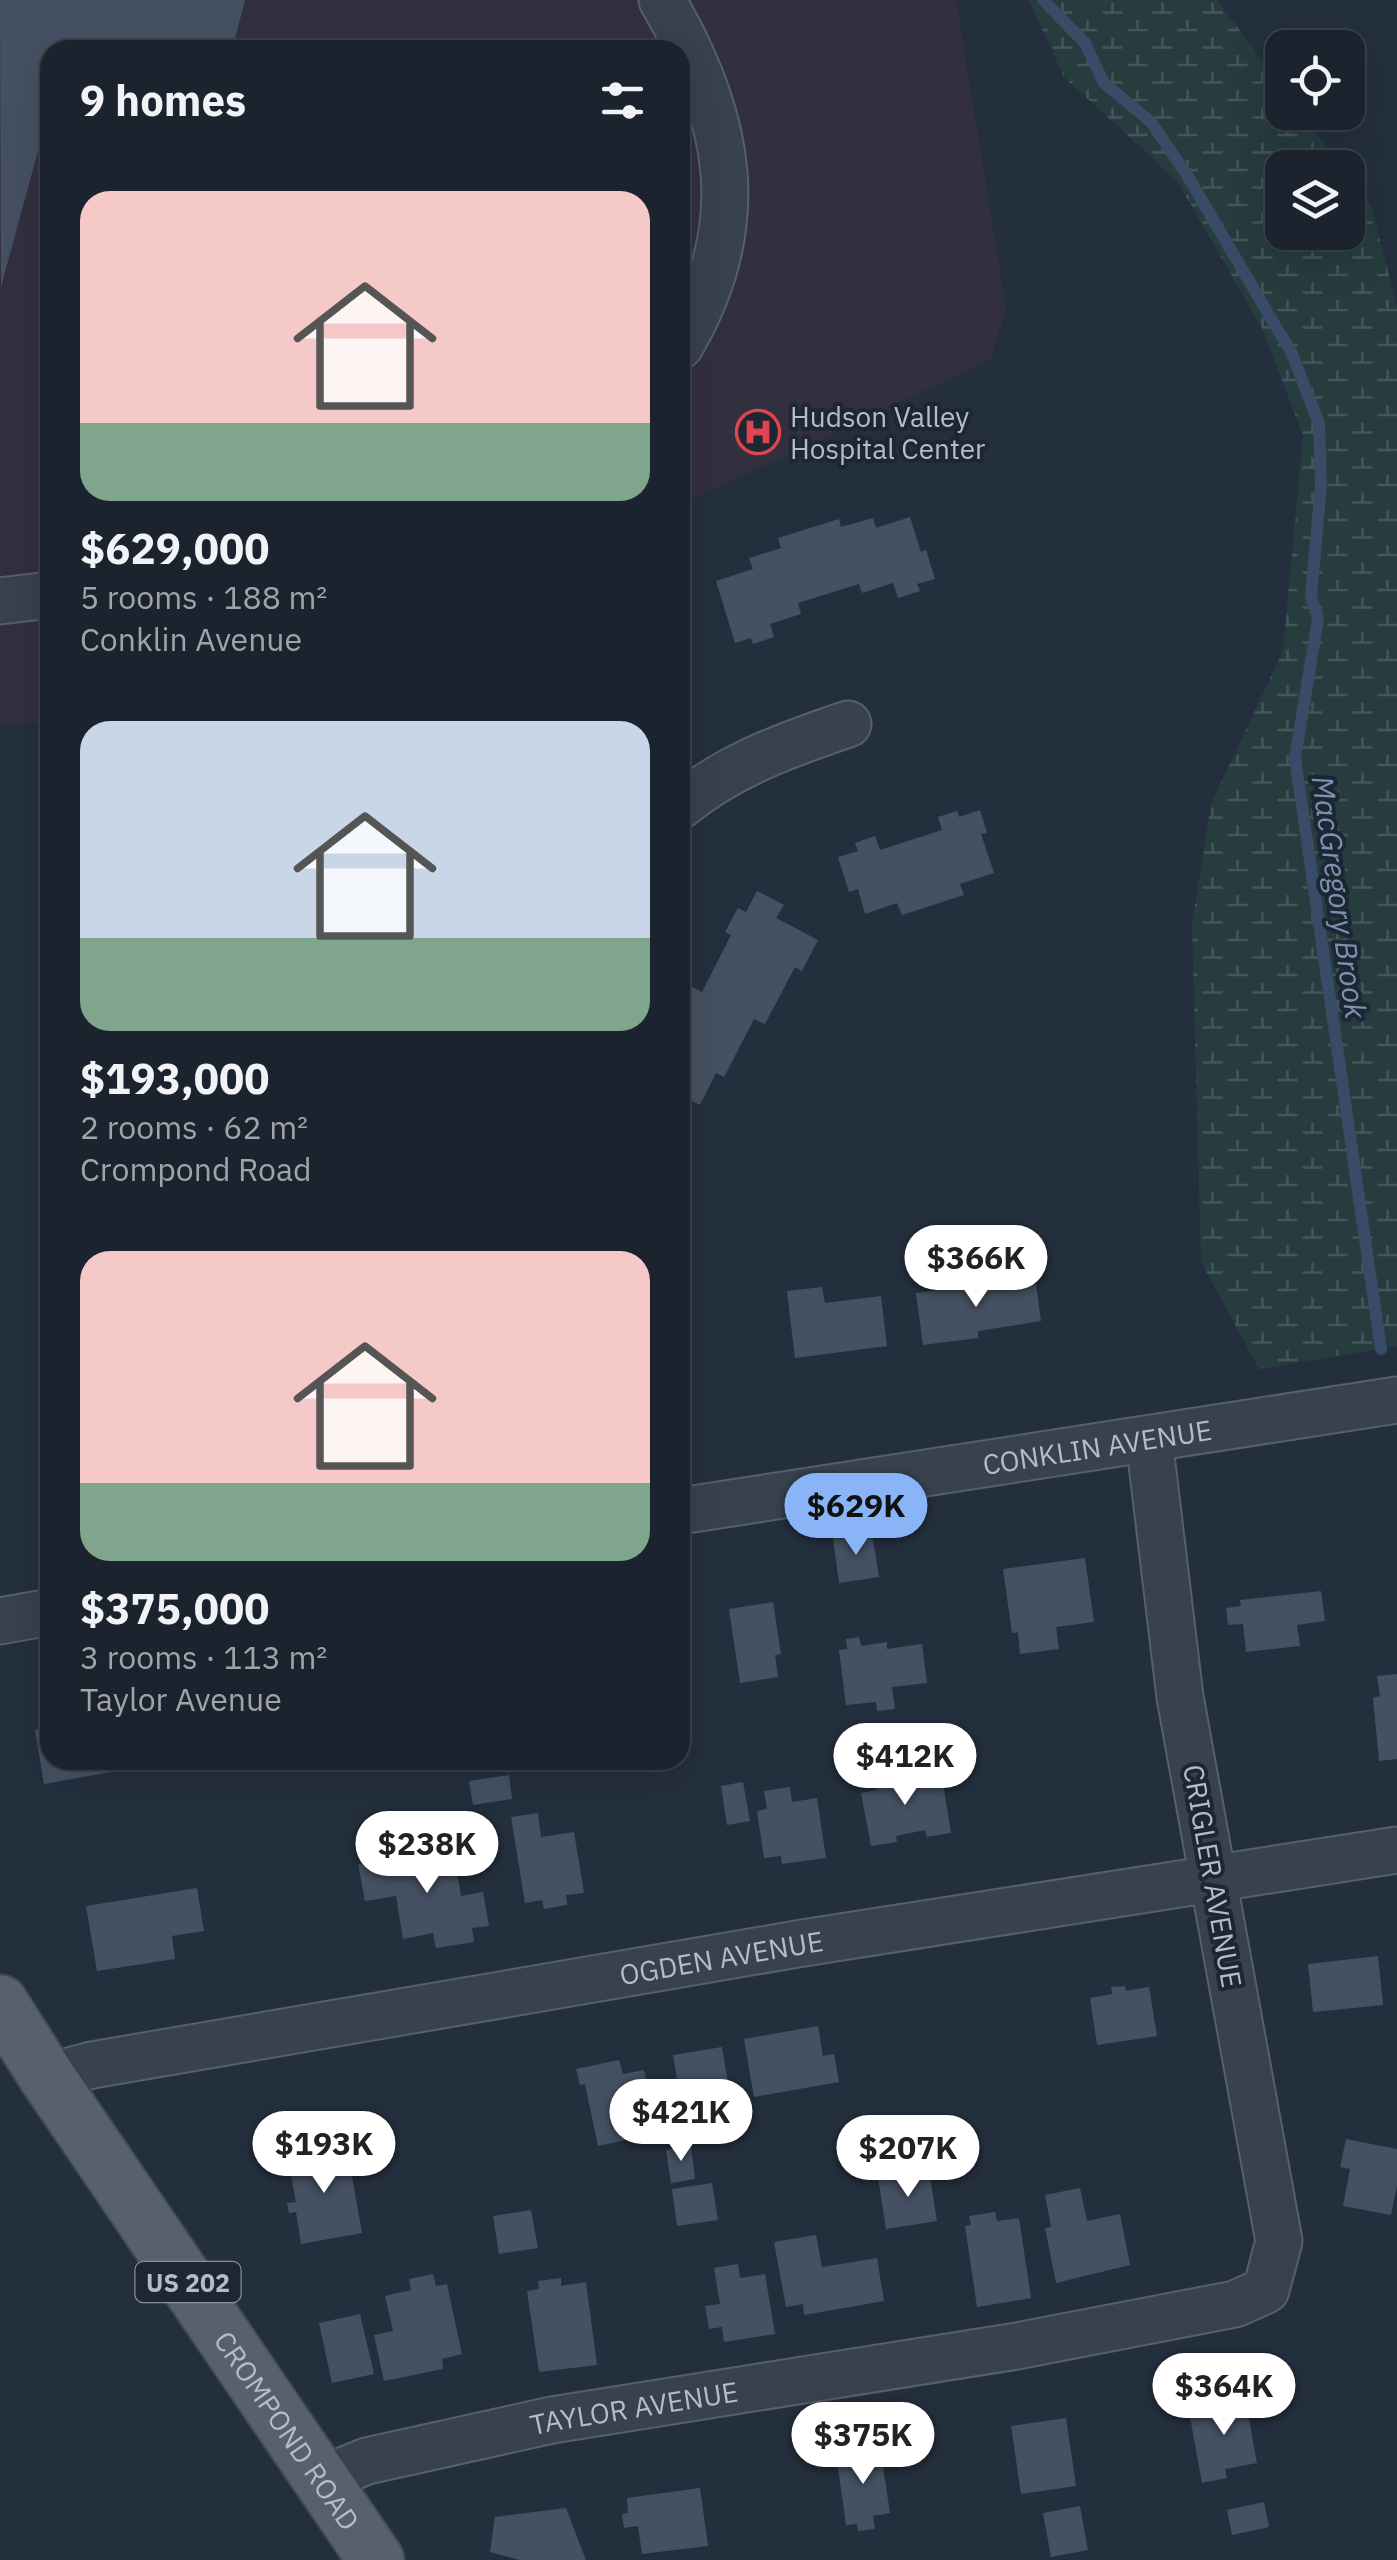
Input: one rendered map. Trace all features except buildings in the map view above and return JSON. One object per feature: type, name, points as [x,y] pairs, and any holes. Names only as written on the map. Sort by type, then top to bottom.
[{"type":"main road","name":"CROMPOND ROAD","points":[[0,2003],[376,2560]]},
{"type":"street","points":[[662,0],[683,40]]},
{"type":"street","points":[[690,53],[703,78],[718,125],[726,172],[726,224],[716,269],[690,329]]},
{"type":"street","points":[[0,601],[40,595]]},
{"type":"street","points":[[690,797],[745,764],[848,724]]},
{"type":"street","name":"CONKLIN AVENUE","points":[[690,1508],[1397,1400]]},
{"type":"street","name":"CRIGLER AVENUE","points":[[1149,1439],[1180,1697],[1278,2241],[1266,2290],[1247,2300]]},
{"type":"street","points":[[0,1622],[40,1614]]},
{"type":"street","name":"OGDEN AVENUE","points":[[47,2077],[92,2065],[802,1943],[1397,1850]]},
{"type":"street","name":"TAYLOR AVENUE","points":[[323,2479],[366,2461],[552,2420],[1017,2346],[1247,2300]]},
{"type":"shaded area","name":"Hudson Valley Hospital Center","points":[[0,0],[956,0],[1006,309],[990,360],[690,500],[690,40],[40,40],[40,723],[0,725]]},
{"type":"green space","points":[[1029,0],[1217,0],[1265,64],[1265,130],[1314,130],[1330,150],[1265,150],[1265,250],[1365,250],[1365,197],[1371,205],[1397,306],[1397,1346],[1259,1369],[1201,1262],[1192,924],[1211,804],[1283,651],[1303,436],[1262,328],[1177,181],[1064,77]]},
{"type":"waterway","name":"MacGregory Brook","points":[[1043,0],[1085,43],[1104,83],[1151,122],[1187,175],[1292,354],[1319,423],[1321,485],[1311,596],[1318,619],[1295,758],[1381,1349]]},
{"type":"place","name":"Hudson Valley Hospital Center","points":[[758,432]]}]
